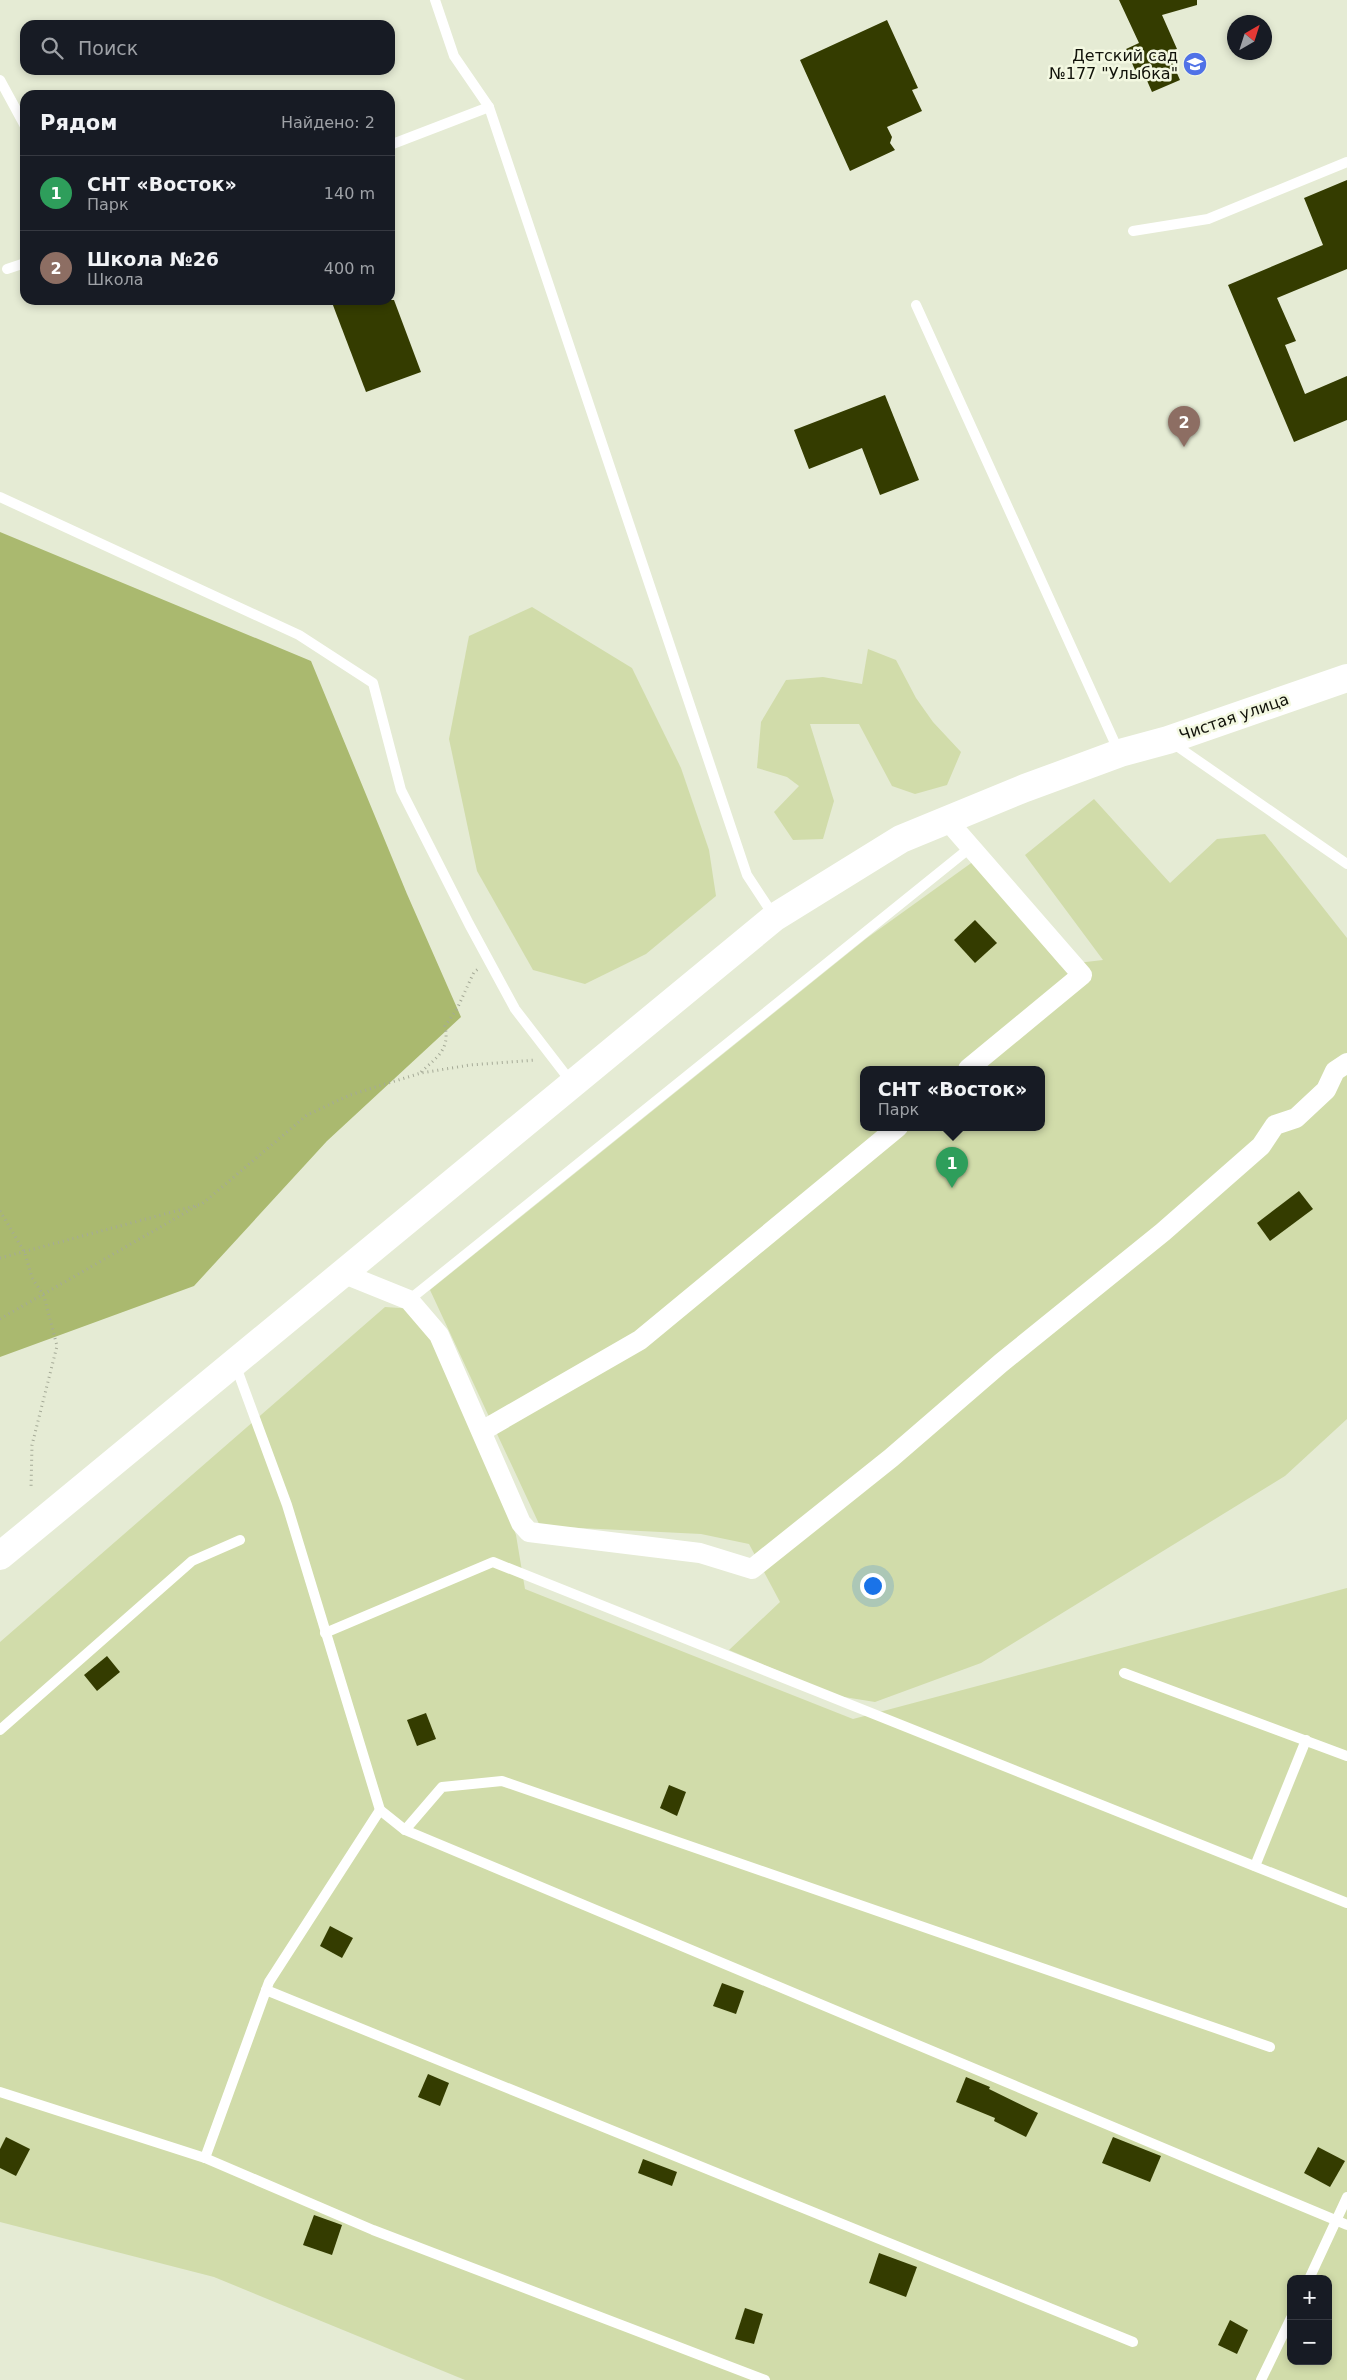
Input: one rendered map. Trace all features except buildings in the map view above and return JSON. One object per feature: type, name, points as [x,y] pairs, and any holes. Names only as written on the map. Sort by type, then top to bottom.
[{"type":"main road","name":"Чистая улица","points":[[0,1556],[775,917],[901,840],[947,820],[1025,788],[1120,753],[1168,740],[1347,678]]},
{"type":"street","points":[[947,820],[1082,975],[972,1066]]},
{"type":"street","points":[[342,1273],[409,1300],[440,1335],[521,1523],[528,1532],[700,1553],[752,1569],[891,1458],[1001,1363],[1170,1226],[1261,1146],[1275,1125],[1296,1118],[1326,1090],[1335,1070],[1347,1062]]},
{"type":"street","points":[[482,1431],[640,1340],[893,1131]]},
{"type":"lane","points":[[435,0],[454,56],[489,107],[747,875],[775,917]]},
{"type":"lane","points":[[0,80],[20,117]]},
{"type":"lane","points":[[395,143],[489,107]]},
{"type":"lane","points":[[1133,231],[1208,219],[1347,162]]},
{"type":"lane","points":[[7,269],[20,264]]},
{"type":"lane","points":[[916,305],[1120,753]]},
{"type":"lane","points":[[0,497],[299,635],[373,683],[401,790],[488,961],[515,1009],[572,1083]]},
{"type":"lane","points":[[1168,740],[1347,864]]},
{"type":"lane","points":[[409,1300],[971,847]]},
{"type":"lane","points":[[235,1362],[287,1505],[380,1810],[405,1830],[1342,2223]]},
{"type":"lane","points":[[0,1730],[192,1561],[240,1540]]},
{"type":"lane","points":[[325,1633],[493,1562],[1347,1903]]},
{"type":"lane","points":[[1124,1674],[1347,1756]]},
{"type":"lane","points":[[1255,1866],[1306,1740]]},
{"type":"lane","points":[[405,1830],[442,1787],[502,1781],[1270,2047]]},
{"type":"lane","points":[[205,2158],[266,1990],[380,1810]]},
{"type":"lane","points":[[266,1990],[1134,2342]]},
{"type":"lane","points":[[0,2092],[205,2158],[373,2230],[765,2380]]},
{"type":"lane","points":[[1312,2275],[1342,2223],[1347,2197]]},
{"type":"lane","points":[[1261,2380],[1290,2320]]},
{"type":"path","points":[[420,1073],[442,1052],[448,1040],[446,1026],[457,1009],[474,972],[488,961]]},
{"type":"path","points":[[0,1319],[44,1296],[202,1204],[307,1115],[350,1095],[420,1073],[470,1065],[552,1058]]},
{"type":"path","points":[[0,1258],[25,1253],[92,1232],[202,1204]]},
{"type":"path","points":[[0,1211],[25,1253],[32,1278],[44,1296],[57,1346],[32,1445],[32,1490]]},
{"type":"green space","points":[[0,532],[311,661],[407,894],[461,1017],[327,1141],[194,1286],[0,1357]]},
{"type":"green space","points":[[532,607],[632,668],[681,768],[709,850],[716,896],[646,954],[585,984],[533,970],[477,871],[449,739],[469,636]]},
{"type":"green space","points":[[868,649],[896,660],[916,698],[933,722],[961,752],[947,785],[915,794],[892,786],[859,724],[810,724],[834,801],[823,839],[793,840],[774,812],[799,786],[787,777],[757,768],[761,722],[786,680],[823,677],[862,684]]},
{"type":"green space","points":[[1094,799],[1170,883],[1217,839],[1265,834],[1347,938],[1347,1419],[1285,1476],[981,1663],[875,1702],[838,1696],[729,1650],[780,1602],[749,1544],[701,1534],[540,1526],[430,1290],[867,938],[974,861],[1060,965],[1103,960],[1025,855]]},
{"type":"green space","points":[[385,1307],[415,1309],[444,1345],[516,1535],[525,1589],[853,1719],[1347,1588],[1347,2380],[465,2380],[214,2277],[0,2222],[0,1642]]},
{"type":"place","name":"Детский сад №177 \"Улыбка\"","points":[[1195,64]]},
{"type":"place","name":"Школа №26","points":[[1184,447]]},
{"type":"place","name":"СНТ «Восток»","points":[[952,1188]]}]
